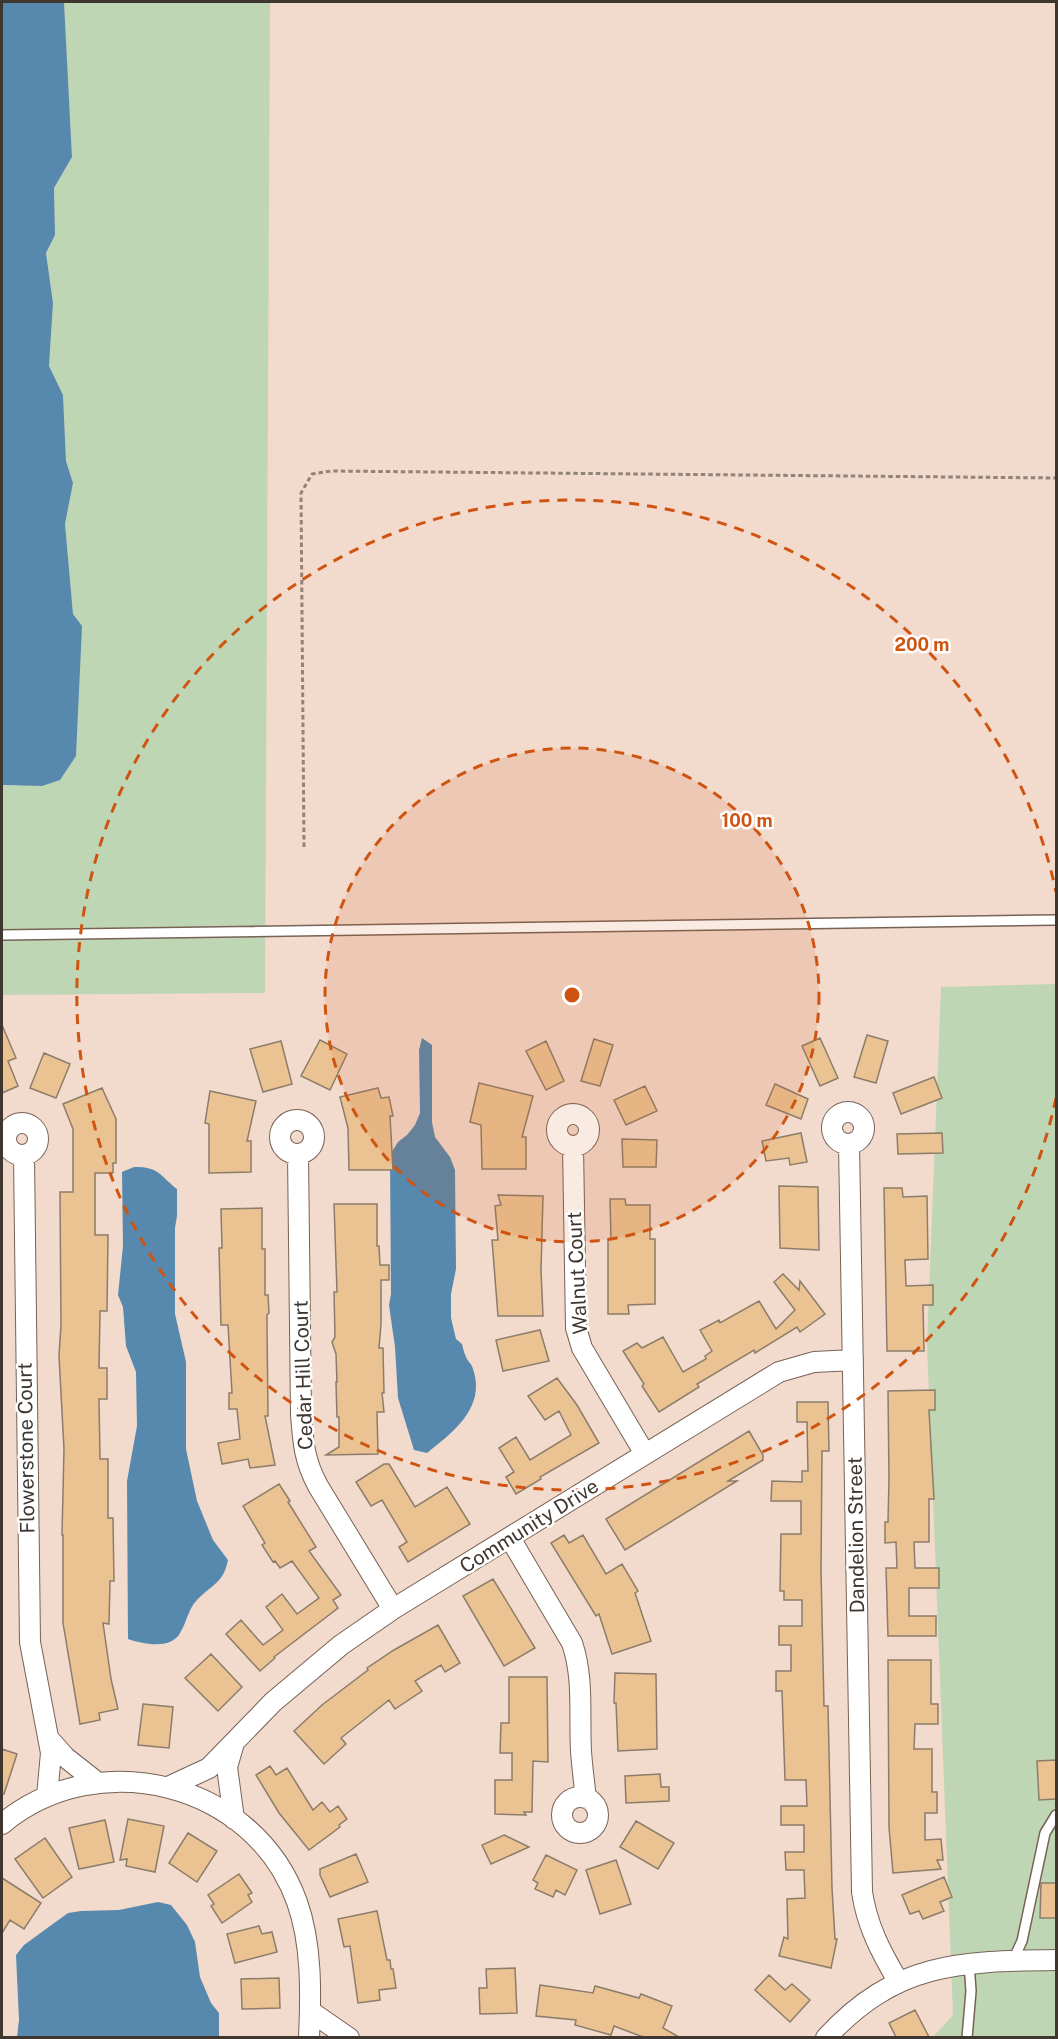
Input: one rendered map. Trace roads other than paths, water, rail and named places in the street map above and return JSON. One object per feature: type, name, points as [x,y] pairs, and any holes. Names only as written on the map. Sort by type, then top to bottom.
[{"type":"street","name":"Dandelion Street","points":[[849,1143],[862,1892],[869,1926],[879,1949],[898,1981]]},
{"type":"street","name":"Walnut Court","points":[[573,1146],[576,1328],[582,1348],[645,1454]]},
{"type":"street","name":"Cedar Hill Court","points":[[298,1154],[303,1451],[318,1486],[393,1609]]},
{"type":"street","name":"Flowerstone Court","points":[[24,1156],[30,1642],[51,1753],[46,1796]]},
{"type":"street","name":"Community Drive","points":[[168,1787],[209,1768],[273,1702],[342,1645],[393,1609],[778,1372],[814,1362],[853,1360]]},
{"type":"street","points":[[510,1538],[573,1643],[578,1659],[581,1751],[586,1798]]},
{"type":"street","points":[[49,1739],[65,1757],[98,1783]]},
{"type":"street","points":[[234,1743],[227,1767],[234,1819]]},
{"type":"street","points":[[2,1824],[26,1806],[46,1796],[98,1783],[131,1782],[168,1787],[197,1798],[234,1819],[255,1836],[274,1858],[284,1873],[297,1902],[305,1932],[310,2011],[309,2037]]},
{"type":"street","points":[[826,2037],[865,2001],[898,1981],[969,1963],[1056,1960]]},
{"type":"street","points":[[310,2011],[349,2037]]},
{"type":"lane","points":[[2,935],[1056,920]]},
{"type":"lane","points":[[1013,1960],[1022,1941],[1045,1833],[1056,1815]]},
{"type":"lane","points":[[967,2037],[971,1991],[969,1963]]},
{"type":"water","points":[[2,2],[64,2],[72,157],[54,188],[55,235],[46,253],[53,303],[49,366],[63,395],[66,461],[73,483],[65,524],[73,614],[82,626],[76,756],[60,780],[42,786],[2,785]]},
{"type":"water","points":[[422,1038],[432,1045],[432,1122],[435,1137],[450,1157],[455,1170],[456,1269],[451,1294],[451,1318],[456,1339],[462,1344],[476,1383],[475,1395],[465,1417],[427,1453],[414,1450],[398,1398],[395,1347],[389,1305],[391,1294],[390,1155],[398,1142],[415,1125],[420,1113],[419,1050]]},
{"type":"water","points":[[134,1167],[154,1170],[177,1189],[175,1314],[186,1362],[186,1449],[197,1501],[213,1540],[228,1560],[220,1579],[194,1604],[176,1638],[164,1644],[141,1643],[128,1639],[127,1481],[137,1426],[136,1372],[126,1346],[123,1307],[118,1295],[123,1246],[122,1172]]},
{"type":"water","points":[[158,1902],[171,1905],[187,1925],[195,1942],[200,1977],[211,2003],[219,2013],[219,2037],[17,2037],[19,2020],[16,1955],[24,1945],[68,1913],[119,1910]]}]
